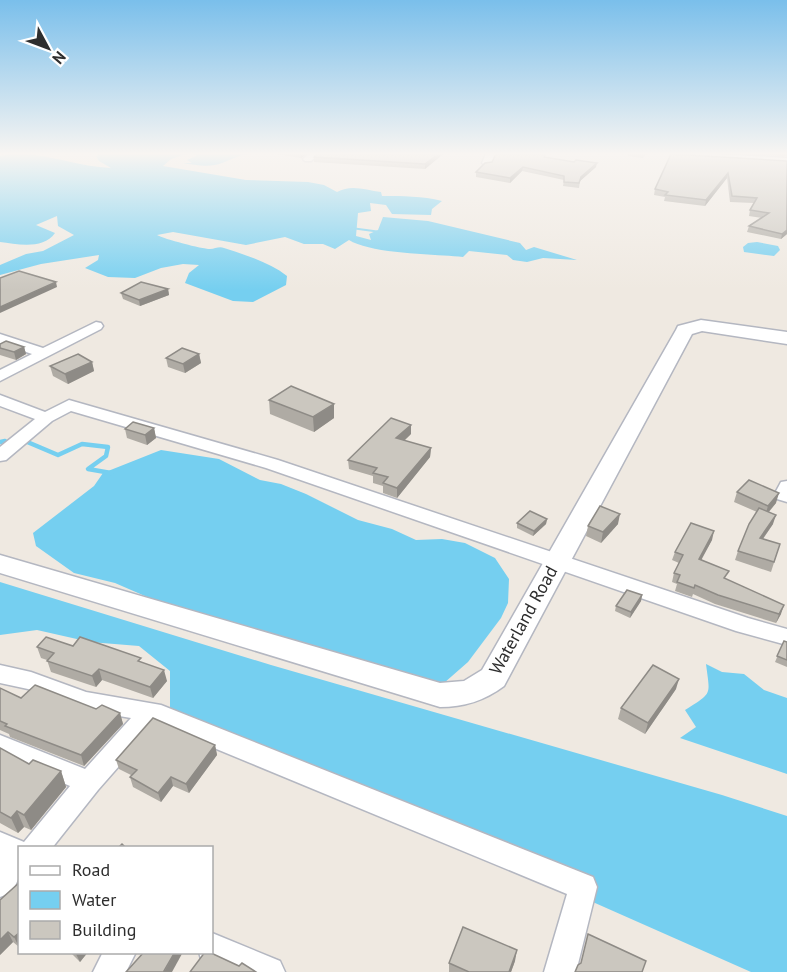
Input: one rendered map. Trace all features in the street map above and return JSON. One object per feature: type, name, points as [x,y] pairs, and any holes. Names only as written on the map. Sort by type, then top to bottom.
[{"type":"main road","name":"Waterland Road","points":[[0,564],[440,694],[459,694],[476,690],[493,678],[685,330],[700,325],[787,338]]},
{"type":"street","points":[[0,376],[96,326]]},
{"type":"street","points":[[0,338],[45,353]]},
{"type":"street","points":[[0,400],[46,418]]},
{"type":"street","points":[[0,456],[46,418],[69,405],[272,464],[744,626],[787,637]]},
{"type":"street","points":[[787,486],[783,495],[787,496]]},
{"type":"street","points":[[0,674],[31,681],[84,701],[152,712],[583,888],[560,972]]},
{"type":"street","points":[[37,846],[89,782],[152,712]]},
{"type":"street","points":[[0,745],[89,782]]},
{"type":"street","points":[[0,845],[18,855]]},
{"type":"street","points":[[0,883],[18,859]]},
{"type":"street","points":[[213,948],[269,972]]},
{"type":"street","points":[[109,972],[120,954]]},
{"type":"water","points":[[0,199],[433,199],[442,201],[432,209],[431,215],[392,214],[386,205],[370,203],[371,211],[358,213],[356,236],[371,240],[369,234],[378,230],[383,217],[428,221],[520,243],[526,250],[534,247],[577,260],[543,258],[527,262],[513,260],[507,255],[469,251],[463,257],[403,253],[359,245],[349,240],[335,249],[323,244],[304,244],[285,237],[246,245],[173,232],[157,235],[199,247],[210,249],[222,247],[257,259],[287,276],[286,285],[253,302],[233,301],[185,283],[189,273],[199,265],[183,264],[161,268],[135,278],[108,277],[85,268],[98,260],[99,255],[41,264],[0,275],[0,265],[26,254],[43,251],[74,235],[58,226],[57,216],[36,225],[55,233],[44,242],[22,245],[0,242]]},
{"type":"water","points":[[757,242],[778,246],[780,250],[774,256],[744,252],[743,247],[748,243]]},
{"type":"water","points":[[161,450],[219,459],[260,480],[281,484],[358,520],[392,529],[416,540],[442,539],[465,543],[495,558],[509,579],[508,603],[501,618],[468,662],[444,683],[223,624],[206,614],[177,610],[115,583],[74,573],[36,546],[33,533],[94,486],[103,473]]},
{"type":"water","points":[[0,582],[271,665],[722,795],[787,816],[787,972],[751,972],[170,715],[170,671],[139,646],[90,642],[37,630],[0,635]]},
{"type":"water","points":[[706,664],[722,672],[744,674],[764,690],[787,698],[787,774],[680,738],[696,727],[685,710],[701,700],[708,692]]},
{"type":"building","points":[[756,199],[787,199],[787,230],[782,234],[749,226],[769,213],[750,210]]},
{"type":"building","points":[[19,271],[56,282],[0,307],[0,278]]},
{"type":"building","points":[[141,282],[168,289],[139,300],[121,293]]},
{"type":"building","points":[[6,341],[24,347],[14,352],[0,348],[0,344]]},
{"type":"building","points":[[182,348],[199,354],[183,364],[166,358]]},
{"type":"building","points":[[78,354],[92,362],[65,374],[50,366]]},
{"type":"building","points":[[291,386],[334,404],[313,417],[269,400]]},
{"type":"building","points":[[391,418],[411,425],[396,438],[431,448],[397,488],[383,483],[388,477],[373,473],[377,468],[348,460]]},
{"type":"building","points":[[133,422],[154,428],[145,435],[125,429]]},
{"type":"building","points":[[749,480],[779,493],[768,506],[737,492]]},
{"type":"building","points":[[600,506],[620,514],[603,532],[588,526]]},
{"type":"building","points":[[759,508],[776,515],[760,538],[780,544],[774,562],[738,551],[749,524]]},
{"type":"building","points":[[530,511],[547,519],[534,531],[517,523]]},
{"type":"building","points":[[691,523],[714,531],[699,559],[729,571],[724,578],[784,605],[779,614],[718,595],[695,585],[694,588],[677,582],[680,575],[674,573],[683,555],[675,552]]},
{"type":"building","points":[[627,590],[642,595],[631,612],[616,606]]},
{"type":"building","points":[[46,637],[73,646],[80,637],[141,658],[138,661],[164,670],[150,687],[99,669],[92,676],[47,661],[54,653],[37,647]]},
{"type":"building","points":[[784,641],[787,642],[787,660],[777,656]]},
{"type":"building","points":[[653,665],[679,679],[648,723],[621,708]]},
{"type":"building","points":[[35,685],[96,709],[102,705],[120,713],[81,755],[5,726],[7,724],[0,721],[0,688],[21,698]]},
{"type":"building","points":[[153,718],[215,745],[186,784],[171,777],[158,793],[130,777],[137,770],[116,760]]},
{"type":"building","points":[[0,748],[29,764],[33,760],[61,771],[24,815],[17,811],[11,818],[0,812]]},
{"type":"building","points":[[18,884],[18,934],[14,937],[8,932],[0,940],[0,900]]},
{"type":"building","points":[[463,927],[517,950],[509,972],[469,972],[449,963]]},
{"type":"building","points":[[588,934],[646,961],[642,972],[575,972],[581,963]]},
{"type":"building","points":[[142,954],[174,954],[165,972],[126,972]]},
{"type":"building","points":[[204,954],[213,954],[239,966],[242,963],[256,972],[190,972]]},
{"type":"waterway","points":[[351,228],[381,232]]},
{"type":"waterway","points":[[0,442],[5,441]]},
{"type":"waterway","points":[[25,441],[58,455],[82,444],[108,447],[106,456],[88,469],[111,473]]}]
